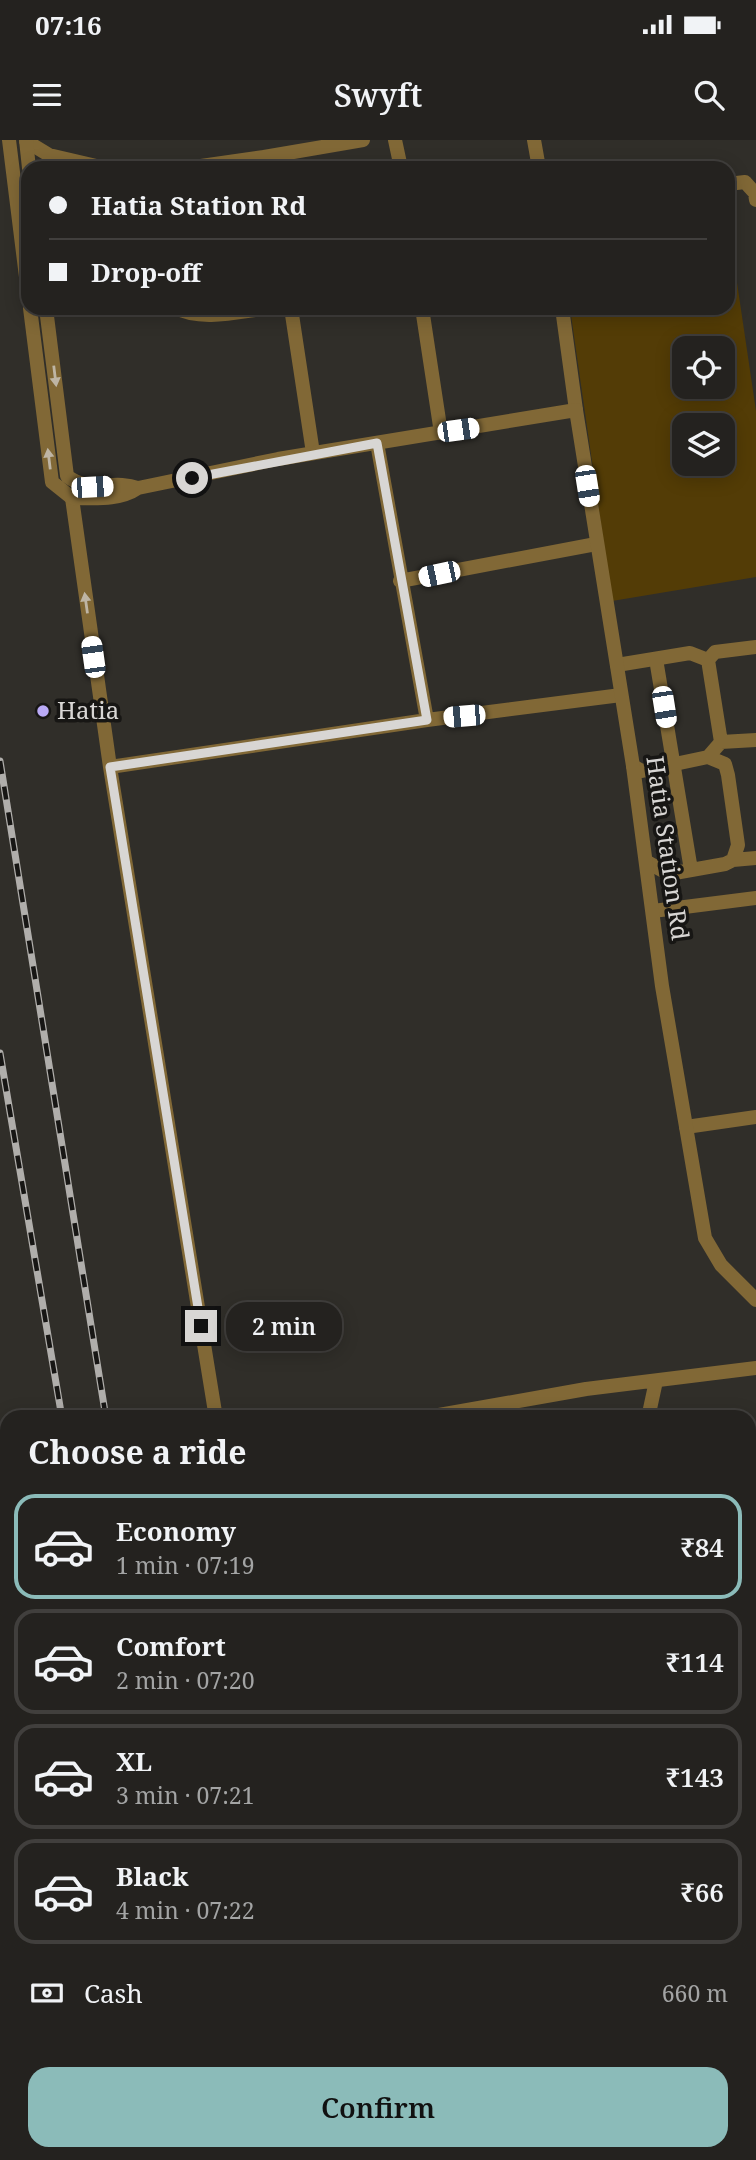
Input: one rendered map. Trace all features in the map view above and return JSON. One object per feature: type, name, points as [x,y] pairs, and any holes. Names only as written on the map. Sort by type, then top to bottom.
[{"type":"street","points":[[9,140],[21,237]]},
{"type":"street","points":[[26,140],[28,161]]},
{"type":"street","points":[[26,140],[49,155],[75,161]]},
{"type":"street","points":[[267,161],[301,145],[363,140]]},
{"type":"street","points":[[395,140],[400,161]]},
{"type":"street","points":[[534,140],[538,161]]},
{"type":"street","points":[[735,183],[745,182],[756,195]]},
{"type":"street","points":[[31,315],[52,482],[72,498],[109,498],[129,494],[138,488],[313,453],[576,410]]},
{"type":"street","points":[[47,315],[67,476],[77,484],[92,487],[127,485],[138,488]]},
{"type":"street","points":[[292,315],[313,453]]},
{"type":"street","points":[[423,315],[441,433]]},
{"type":"street","name":"Hatia Station Rd","points":[[563,315],[596,544],[633,766],[705,1238],[721,1265],[756,1300]]},
{"type":"street","points":[[377,443],[427,720]]},
{"type":"street","points":[[72,498],[110,767],[215,1410]]},
{"type":"street","points":[[400,581],[596,544]]},
{"type":"street","points":[[708,660],[715,652],[756,647]]},
{"type":"street","points":[[617,665],[690,653],[708,660]]},
{"type":"street","points":[[656,659],[691,870]]},
{"type":"street","points":[[708,660],[722,742]]},
{"type":"street","points":[[110,767],[427,720],[621,695]]},
{"type":"street","points":[[633,766],[642,771],[674,765],[708,757],[722,742],[756,740]]},
{"type":"street","points":[[708,757],[725,764],[728,775],[737,845],[733,860]]},
{"type":"street","points":[[647,862],[669,874],[733,860],[756,858]]},
{"type":"street","points":[[653,911],[756,898]]},
{"type":"street","points":[[686,1127],[756,1117]]},
{"type":"street","points":[[466,1410],[548,1395],[756,1368]]},
{"type":"street","points":[[650,1410],[656,1381]]},
{"type":"shaded area","points":[[735,269],[756,411],[756,577],[612,601],[571,315],[735,315]]},
{"type":"railway","points":[[0,761],[105,1410]]},
{"type":"railway","points":[[0,1053],[61,1410]]},
{"type":"place","name":"Hatia","points":[[43,711]]},
{"type":"route","points":[[192,478],[278,459],[377,443],[427,720],[110,767],[201,1326]]}]
